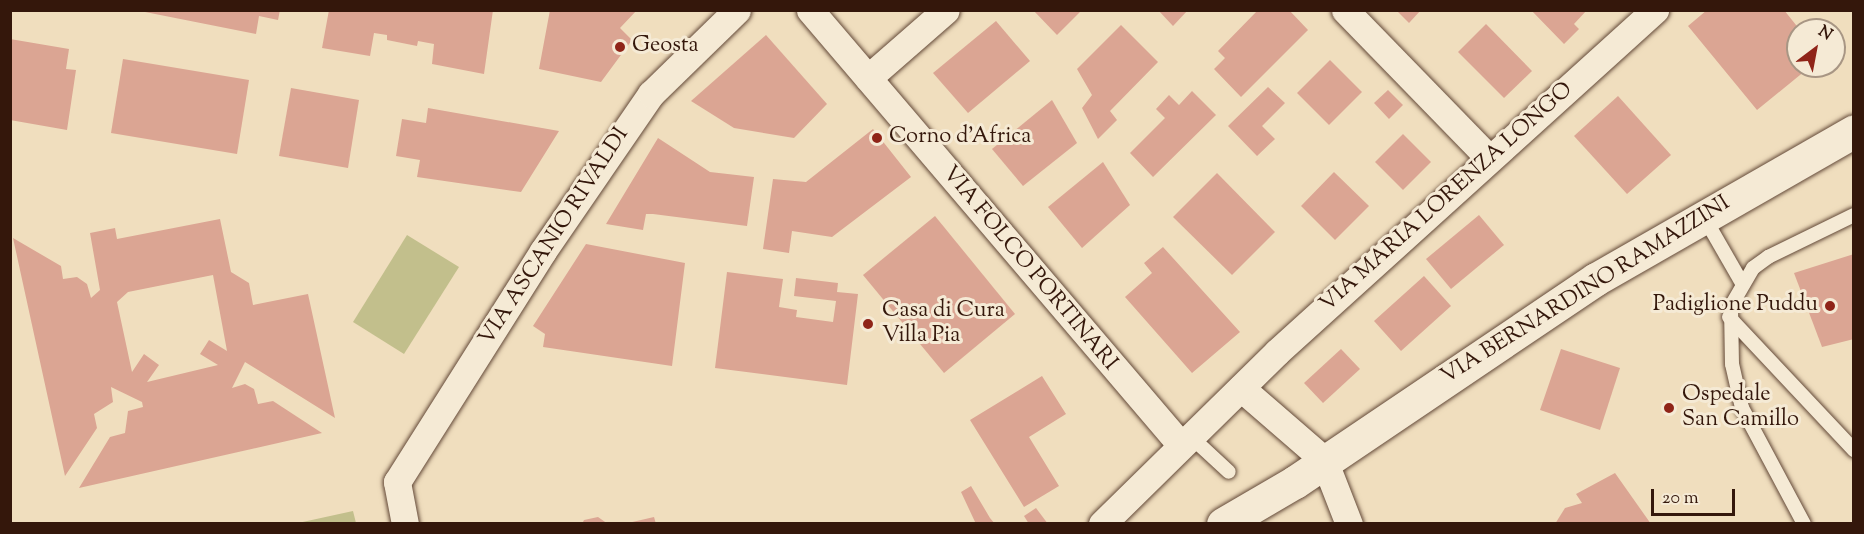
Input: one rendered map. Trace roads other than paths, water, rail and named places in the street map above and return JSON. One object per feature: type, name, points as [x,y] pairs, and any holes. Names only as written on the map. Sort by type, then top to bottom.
[{"type":"street","name":"VIA ASCANIO RIVALDI","points":[[405,524],[397,482],[612,146],[651,94],[737,10]]},
{"type":"street","name":"VIA FOLCO PORTINARI","points":[[810,10],[1184,440]]},
{"type":"street","points":[[868,78],[946,10]]},
{"type":"street","points":[[1345,10],[1490,158]]},
{"type":"street","name":"VIA MARIA LORENZA LONGO","points":[[1241,388],[1490,158],[1656,10]]},
{"type":"street","name":"VIA BERNARDINO RAMAZZINI","points":[[1223,524],[1324,460],[1518,328],[1703,215],[1854,131]]},
{"type":"street","points":[[1102,524],[1184,440],[1241,388],[1324,460],[1350,524]]},
{"type":"lane","points":[[1703,215],[1743,283]]},
{"type":"lane","points":[[1804,524],[1742,408],[1730,317],[1743,283],[1768,257],[1854,215]]},
{"type":"lane","points":[[1730,317],[1854,450]]},
{"type":"lane","points":[[1184,440],[1229,472]]},
{"type":"place","name":"Geosta","points":[[620,47]]},
{"type":"place","name":"Corno d'Africa","points":[[877,138]]},
{"type":"place","name":"Padiglione Puddu","points":[[1830,306]]},
{"type":"place","name":"Casa di Cura Villa Pia","points":[[868,324]]},
{"type":"place","name":"Ospedale San Camillo","points":[[1669,408]]}]
